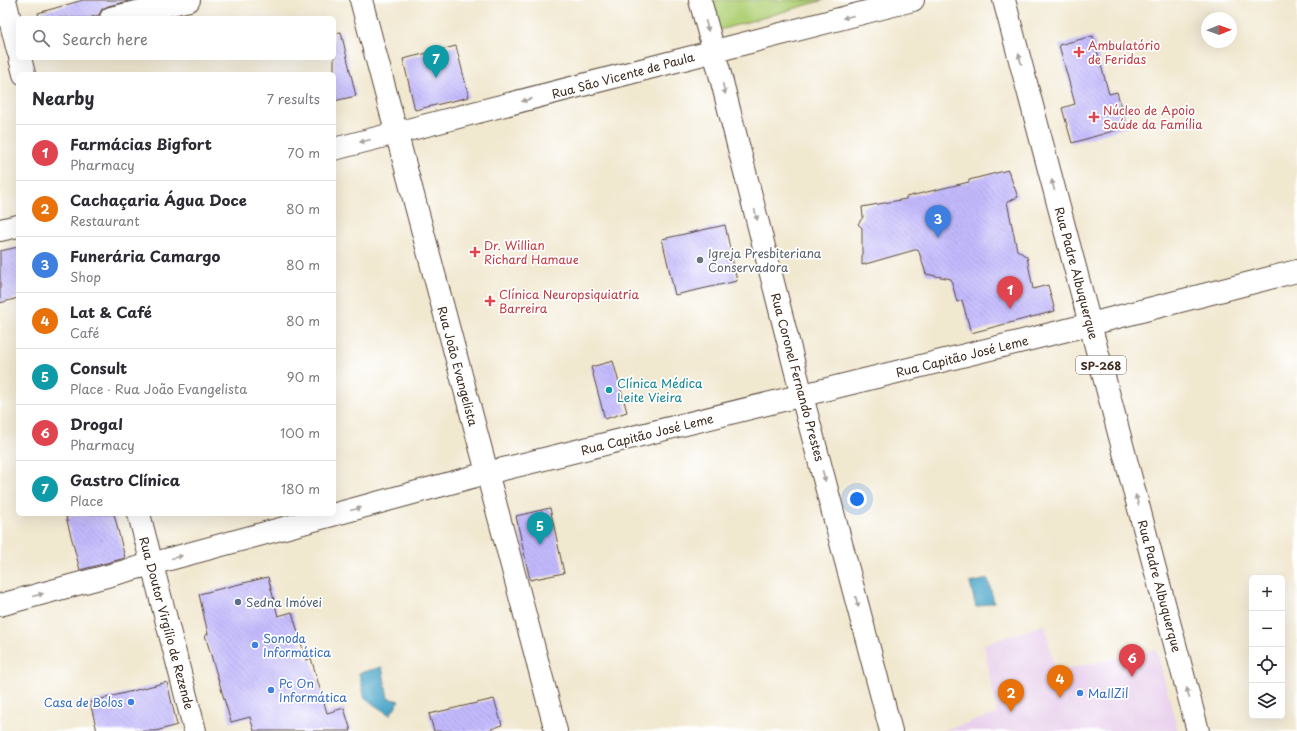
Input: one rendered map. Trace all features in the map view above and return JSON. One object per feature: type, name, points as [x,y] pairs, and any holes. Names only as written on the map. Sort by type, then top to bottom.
[{"type":"street","points":[[5,0],[16,40]]},
{"type":"street","points":[[120,16],[189,0]]},
{"type":"street","name":"Rua João Evangelista","points":[[361,0],[556,731]]},
{"type":"street","name":"Rua Coronel Fernando Prestes","points":[[700,0],[802,396],[891,731]]},
{"type":"street","name":"Rua São Vicente de Paula","points":[[336,149],[913,0]]},
{"type":"street","name":"Rua Padre Albuquerque","points":[[1004,0],[1198,731]]},
{"type":"street","points":[[21,60],[24,72]]},
{"type":"street","points":[[0,230],[16,226]]},
{"type":"street","name":"Rua Capitão José Leme","points":[[336,514],[487,473],[1091,324],[1297,271]]},
{"type":"street","name":"Rua Doutor Virgílio de Rezende","points":[[140,516],[195,731]]},
{"type":"street","name":"Rua Capitão José Leme","points":[[0,606],[329,516]]},
{"type":"shaded area","name":"MallZil","points":[[1045,625],[1055,672],[1156,649],[1178,731],[941,731],[997,714],[984,644]]},
{"type":"green space","points":[[701,0],[824,0],[709,33]]},
{"type":"water","points":[[988,579],[994,602],[976,607],[970,583]]},
{"type":"water","points":[[382,667],[388,698],[399,701],[390,715],[365,699],[359,673]]},
{"type":"building","points":[[83,0],[133,0],[108,6],[102,9],[99,15],[96,16],[39,16],[38,13]]},
{"type":"building","points":[[341,32],[356,96],[336,101],[336,72],[334,72],[334,60],[336,60],[336,33]]},
{"type":"building","points":[[1093,36],[1109,94],[1117,92],[1127,127],[1072,143],[1062,108],[1075,104],[1059,45]]},
{"type":"building","points":[[456,46],[469,97],[415,110],[403,59]]},
{"type":"building","points":[[1008,170],[1018,197],[1007,202],[1017,250],[1027,257],[1033,289],[1048,285],[1055,311],[971,333],[962,300],[957,302],[951,279],[926,274],[918,249],[862,265],[862,228],[858,224],[863,217],[862,207],[906,199],[906,197],[969,182],[969,180]]},
{"type":"building","name":"Igreja Presbiteriana Conservadora","points":[[725,225],[737,281],[675,295],[662,239]]},
{"type":"building","points":[[16,247],[16,299],[0,303],[0,251]]},
{"type":"building","name":"Clínica Médica Leite Vieira","points":[[613,361],[627,412],[605,419],[591,367]]},
{"type":"building","points":[[550,508],[564,573],[530,580],[516,516]]},
{"type":"building","points":[[114,516],[125,558],[80,570],[66,517]]},
{"type":"building","points":[[268,577],[278,616],[292,612],[306,660],[311,658],[327,713],[344,708],[351,731],[254,731],[250,717],[231,722],[205,635],[208,634],[199,594]]},
{"type":"building","points":[[167,682],[177,725],[156,731],[97,731],[90,702]]},
{"type":"building","points":[[494,699],[502,725],[487,731],[434,731],[429,714]]},
{"type":"place","name":"Ambulatório de Feridas","points":[[1079,52]]},
{"type":"place","name":"Gastro Clínica","points":[[436,78]]},
{"type":"place","name":"Núcleo de Apoio Saúde da Família","points":[[1094,117]]},
{"type":"place","name":"Funerária Camargo","points":[[938,238]]},
{"type":"place","name":"Dr. Willian Richard Hamaue","points":[[475,252]]},
{"type":"place","name":"Igreja Presbiteriana Conservadora","points":[[700,260]]},
{"type":"place","name":"Clínica Neuropsiquiatria Barreira","points":[[490,301]]},
{"type":"place","name":"Farmácias Bigfort","points":[[1010,309]]},
{"type":"place","name":"Clínica Médica Leite Vieira","points":[[609,390]]},
{"type":"place","name":"Consult","points":[[540,545]]},
{"type":"place","name":"Sedna Imóvei","points":[[238,602]]},
{"type":"place","name":"Sonoda Informática","points":[[255,645]]},
{"type":"place","name":"Drogal","points":[[1132,677]]},
{"type":"place","name":"Pc On Informática","points":[[271,690]]},
{"type":"place","name":"MallZil","points":[[1080,693]]},
{"type":"place","name":"Lat & Café","points":[[1060,698]]},
{"type":"place","name":"Casa de Bolos","points":[[131,702]]},
{"type":"place","name":"Cachaçaria Água Doce","points":[[1011,712]]}]
